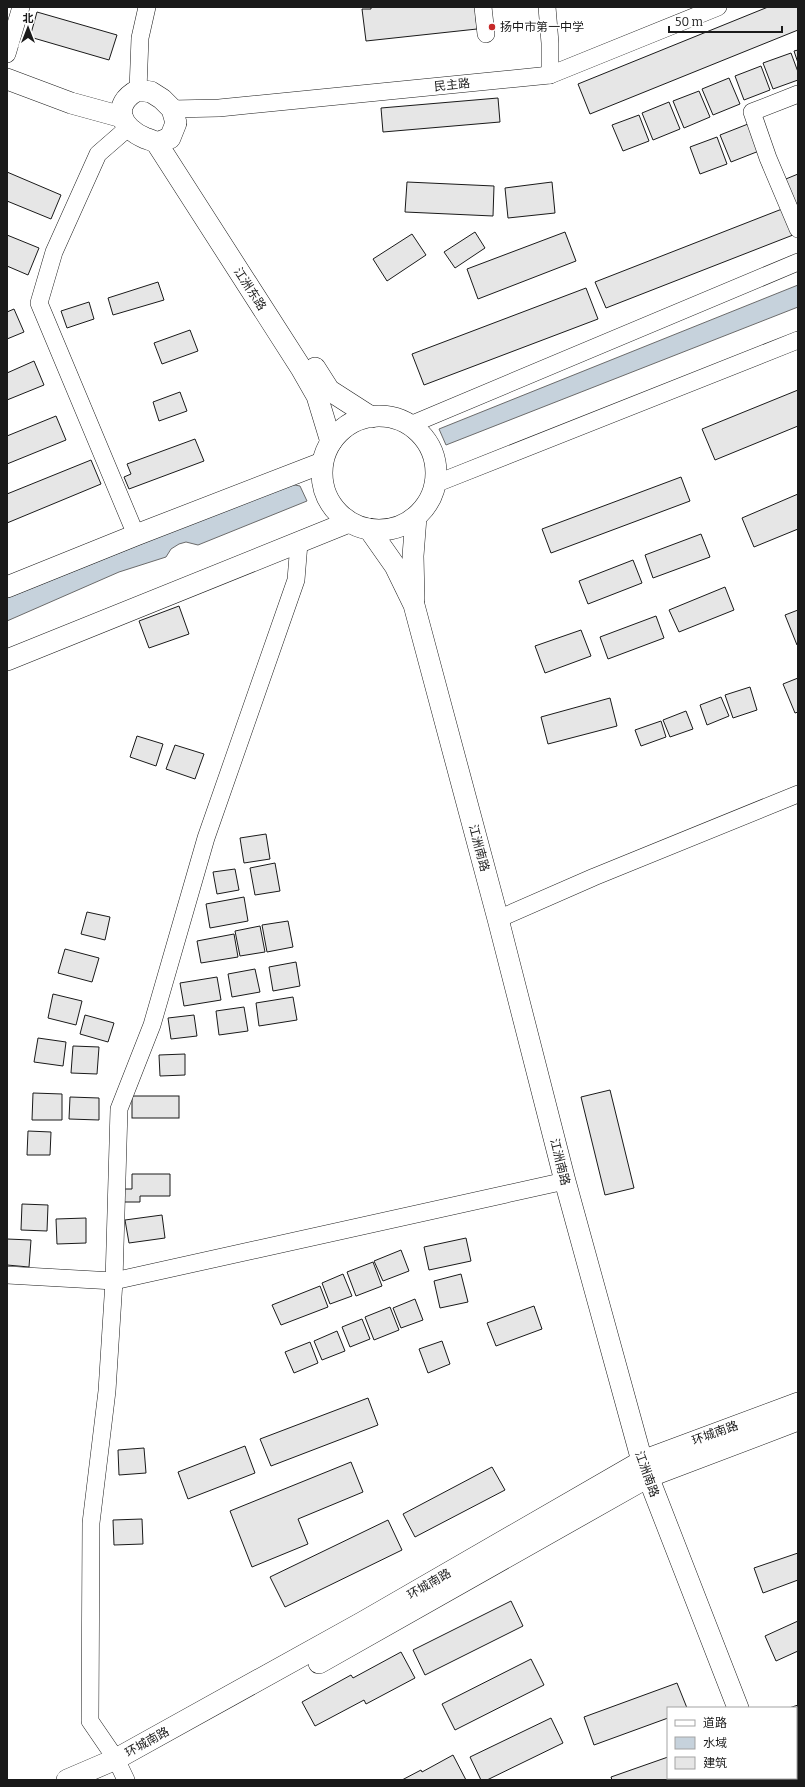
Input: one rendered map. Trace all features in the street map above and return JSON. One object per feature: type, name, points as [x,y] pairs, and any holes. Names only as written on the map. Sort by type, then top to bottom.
[{"type":"main road","points":[[7,79],[126,122],[140,136],[163,140],[176,123],[172,109],[162,99],[151,92],[138,90],[127,95],[121,105],[126,122]]},
{"type":"main road","name":"江洲东路","points":[[163,140],[329,390],[371,417]]},
{"type":"main road","name":"江洲东路","points":[[163,140],[317,396],[331,442]]},
{"type":"main road","points":[[383,416],[398,419],[410,425],[421,434],[429,445],[434,458],[436,471],[432,496],[416,517],[406,524],[394,528],[369,530],[349,522],[341,516],[327,498],[322,475],[322,463],[331,442],[348,425],[371,417],[383,416]]},
{"type":"main road","points":[[7,587],[322,463]]},
{"type":"main road","points":[[414,605],[413,556],[416,517]]},
{"type":"main road","points":[[7,660],[349,522]]},
{"type":"main road","points":[[369,530],[395,566],[414,605]]},
{"type":"main road","name":"江洲南路","points":[[414,605],[498,919],[565,1181],[645,1469],[738,1707]]},
{"type":"main road","name":"环城南路","points":[[100,1780],[121,1770],[363,1622],[645,1469],[798,1402]]},
{"type":"main road","name":"环城南路","points":[[645,1469],[798,1420]]},
{"type":"main road","name":"环城南路","points":[[67,1780],[121,1770]]},
{"type":"street","points":[[7,54],[21,7]]},
{"type":"street","points":[[138,90],[140,38],[147,7]]},
{"type":"street","points":[[483,7],[486,34]]},
{"type":"street","points":[[547,7],[550,43],[550,75]]},
{"type":"street","name":"民主路","points":[[172,109],[219,108],[550,75],[718,7]]},
{"type":"street","points":[[798,94],[752,112],[768,158],[798,229]]},
{"type":"street","points":[[126,122],[98,154],[54,252],[39,303],[136,535]]},
{"type":"street","points":[[410,425],[798,262]]},
{"type":"street","points":[[435,484],[798,340]]},
{"type":"street","points":[[121,1770],[90,1721],[91,1523],[107,1391],[114,1281],[119,1110],[152,1025],[206,838],[296,580],[299,543]]},
{"type":"street","points":[[498,919],[594,877],[798,794]]},
{"type":"street","points":[[7,1275],[114,1281],[565,1181]]},
{"type":"water","points":[[798,285],[798,307],[446,445],[439,429]]},
{"type":"water","points":[[290,484],[300,486],[307,501],[198,545],[186,542],[179,544],[171,549],[166,557],[119,572],[7,621],[7,598]]},
{"type":"building","points":[[371,7],[475,7],[477,29],[366,41],[362,9],[371,9]]},
{"type":"building","points":[[768,7],[798,7],[798,30],[590,114],[578,84]]},
{"type":"building","points":[[37,12],[117,35],[109,60],[30,37]]},
{"type":"building","points":[[798,50],[798,63],[794,51]]},
{"type":"building","points":[[791,53],[798,72],[798,80],[773,89],[763,63]]},
{"type":"building","points":[[761,66],[770,90],[744,100],[735,76]]},
{"type":"building","points":[[729,78],[740,104],[713,115],[702,89]]},
{"type":"building","points":[[699,91],[710,117],[684,128],[673,101]]},
{"type":"building","points":[[498,98],[500,122],[383,132],[381,108]]},
{"type":"building","points":[[669,102],[680,129],[653,140],[642,113]]},
{"type":"building","points":[[639,115],[649,141],[623,151],[612,125]]},
{"type":"building","points":[[748,124],[759,151],[731,162],[720,135]]},
{"type":"building","points":[[717,137],[727,164],[700,174],[690,147]]},
{"type":"building","points":[[7,172],[61,195],[51,219],[7,201]]},
{"type":"building","points":[[798,174],[798,213],[781,181]]},
{"type":"building","points":[[407,182],[494,186],[493,216],[405,212]]},
{"type":"building","points":[[552,182],[555,213],[508,218],[505,188]]},
{"type":"building","points":[[782,209],[793,235],[606,308],[595,282]]},
{"type":"building","points":[[475,232],[485,248],[455,268],[444,252]]},
{"type":"building","points":[[565,232],[576,261],[478,299],[467,269]]},
{"type":"building","points":[[412,234],[426,255],[387,281],[373,259]]},
{"type":"building","points":[[7,235],[39,248],[28,275],[7,266]]},
{"type":"building","points":[[158,282],[164,300],[113,315],[108,298]]},
{"type":"building","points":[[586,288],[598,319],[424,385],[412,354]]},
{"type":"building","points":[[89,302],[94,319],[67,328],[61,311]]},
{"type":"building","points":[[14,309],[24,332],[7,339],[7,312]]},
{"type":"building","points":[[190,330],[198,351],[162,364],[154,343]]},
{"type":"building","points":[[34,361],[44,385],[7,400],[7,373]]},
{"type":"building","points":[[798,390],[798,426],[715,460],[702,429]]},
{"type":"building","points":[[180,392],[187,411],[159,421],[153,402]]},
{"type":"building","points":[[56,416],[66,440],[7,464],[7,436]]},
{"type":"building","points":[[195,439],[204,461],[129,489],[124,477],[131,474],[127,464]]},
{"type":"building","points":[[91,460],[101,484],[7,523],[7,494]]},
{"type":"building","points":[[681,477],[690,501],[551,553],[542,529]]},
{"type":"building","points":[[798,494],[798,529],[754,547],[742,518]]},
{"type":"building","points":[[701,534],[710,557],[653,578],[645,555]]},
{"type":"building","points":[[633,560],[642,583],[588,604],[579,581]]},
{"type":"building","points":[[725,587],[734,610],[679,632],[669,610]]},
{"type":"building","points":[[179,606],[189,634],[149,648],[139,621]]},
{"type":"building","points":[[798,610],[798,645],[797,645],[785,615]]},
{"type":"building","points":[[656,616],[664,638],[608,659],[600,637]]},
{"type":"building","points":[[581,630],[591,656],[545,673],[535,646]]},
{"type":"building","points":[[798,678],[798,712],[795,713],[783,684]]},
{"type":"building","points":[[750,687],[757,710],[733,718],[725,695]]},
{"type":"building","points":[[721,697],[729,716],[707,725],[700,705]]},
{"type":"building","points":[[610,698],[617,726],[548,744],[541,717]]},
{"type":"building","points":[[686,711],[693,729],[670,737],[663,720]]},
{"type":"building","points":[[661,721],[666,737],[641,746],[635,730]]},
{"type":"building","points":[[137,736],[163,744],[156,766],[130,757]]},
{"type":"building","points":[[175,745],[204,754],[195,779],[166,769]]},
{"type":"building","points":[[266,834],[270,859],[244,863],[240,838]]},
{"type":"building","points":[[275,863],[280,891],[255,895],[250,868]]},
{"type":"building","points":[[235,869],[239,890],[217,894],[213,872]]},
{"type":"building","points":[[244,897],[248,921],[210,928],[206,904]]},
{"type":"building","points":[[87,912],[110,917],[105,940],[81,934]]},
{"type":"building","points":[[288,921],[293,947],[267,952],[262,925]]},
{"type":"building","points":[[260,926],[265,952],[240,956],[235,931]]},
{"type":"building","points":[[234,934],[238,957],[201,963],[197,941]]},
{"type":"building","points":[[65,949],[99,958],[92,982],[58,973]]},
{"type":"building","points":[[296,962],[300,986],[273,991],[269,967]]},
{"type":"building","points":[[255,969],[260,992],[232,997],[228,974]]},
{"type":"building","points":[[217,977],[221,1000],[184,1006],[180,983]]},
{"type":"building","points":[[53,994],[82,1001],[76,1025],[48,1018]]},
{"type":"building","points":[[293,997],[297,1020],[259,1026],[256,1003]]},
{"type":"building","points":[[244,1007],[248,1031],[219,1035],[216,1011]]},
{"type":"building","points":[[85,1015],[114,1023],[108,1042],[80,1034]]},
{"type":"building","points":[[194,1015],[197,1036],[171,1039],[168,1018]]},
{"type":"building","points":[[38,1038],[66,1042],[63,1066],[34,1062]]},
{"type":"building","points":[[73,1046],[99,1047],[97,1074],[71,1073]]},
{"type":"building","points":[[185,1054],[185,1075],[160,1076],[159,1055]]},
{"type":"building","points":[[610,1090],[634,1188],[605,1195],[581,1097]]},
{"type":"building","points":[[33,1093],[62,1094],[62,1120],[32,1120]]},
{"type":"building","points":[[132,1096],[179,1096],[179,1118],[132,1118]]},
{"type":"building","points":[[70,1097],[99,1098],[99,1120],[69,1119]]},
{"type":"building","points":[[28,1131],[51,1132],[50,1155],[27,1155]]},
{"type":"building","points":[[132,1174],[170,1174],[170,1196],[140,1196],[140,1202],[123,1202],[123,1189],[132,1189]]},
{"type":"building","points":[[22,1204],[48,1205],[47,1231],[21,1230]]},
{"type":"building","points":[[162,1215],[165,1238],[129,1243],[125,1220]]},
{"type":"building","points":[[86,1218],[86,1243],[57,1244],[56,1219]]},
{"type":"building","points":[[466,1238],[471,1261],[429,1270],[424,1247]]},
{"type":"building","points":[[7,1239],[31,1240],[29,1267],[7,1265]]},
{"type":"building","points":[[401,1250],[409,1271],[383,1281],[374,1261]]},
{"type":"building","points":[[373,1262],[382,1286],[356,1296],[347,1272]]},
{"type":"building","points":[[343,1274],[352,1296],[330,1304],[322,1283]]},
{"type":"building","points":[[461,1274],[468,1302],[440,1308],[434,1281]]},
{"type":"building","points":[[320,1286],[328,1307],[281,1325],[272,1305]]},
{"type":"building","points":[[415,1299],[423,1320],[401,1328],[393,1308]]},
{"type":"building","points":[[534,1306],[542,1329],[496,1346],[487,1323]]},
{"type":"building","points":[[390,1307],[399,1330],[374,1340],[365,1317]]},
{"type":"building","points":[[362,1319],[370,1339],[350,1347],[342,1327]]},
{"type":"building","points":[[337,1331],[345,1351],[322,1360],[314,1341]]},
{"type":"building","points":[[442,1341],[450,1364],[428,1373],[419,1349]]},
{"type":"building","points":[[310,1342],[318,1363],[294,1373],[285,1352]]},
{"type":"building","points":[[368,1398],[378,1425],[271,1466],[260,1439]]},
{"type":"building","points":[[245,1446],[255,1473],[188,1499],[178,1472]]},
{"type":"building","points":[[144,1448],[146,1473],[119,1475],[118,1450]]},
{"type":"building","points":[[351,1462],[363,1492],[298,1519],[308,1544],[252,1567],[230,1511]]},
{"type":"building","points":[[492,1467],[505,1490],[415,1537],[403,1514]]},
{"type":"building","points":[[142,1519],[143,1544],[114,1545],[113,1520]]},
{"type":"building","points":[[388,1520],[402,1550],[285,1607],[270,1577]]},
{"type":"building","points":[[798,1553],[798,1580],[763,1593],[754,1568]]},
{"type":"building","points":[[511,1601],[523,1626],[425,1675],[413,1650]]},
{"type":"building","points":[[798,1621],[798,1651],[776,1661],[765,1636]]},
{"type":"building","points":[[401,1652],[415,1678],[366,1704],[364,1700],[315,1726],[302,1702],[351,1675],[353,1678]]},
{"type":"building","points":[[531,1659],[544,1685],[455,1730],[442,1704]]},
{"type":"building","points":[[677,1683],[687,1707],[667,1707],[667,1718],[594,1745],[584,1717]]},
{"type":"building","points":[[798,1705],[797,1732],[797,1707],[792,1707]]},
{"type":"building","points":[[551,1718],[563,1743],[487,1780],[481,1780],[470,1757]]},
{"type":"building","points":[[453,1755],[466,1780],[402,1780],[421,1770],[422,1772]]},
{"type":"building","points":[[667,1757],[667,1779],[684,1779],[612,1780],[611,1777]]},
{"type":"place","name":"扬中市第一中学","points":[[492,27]]}]
